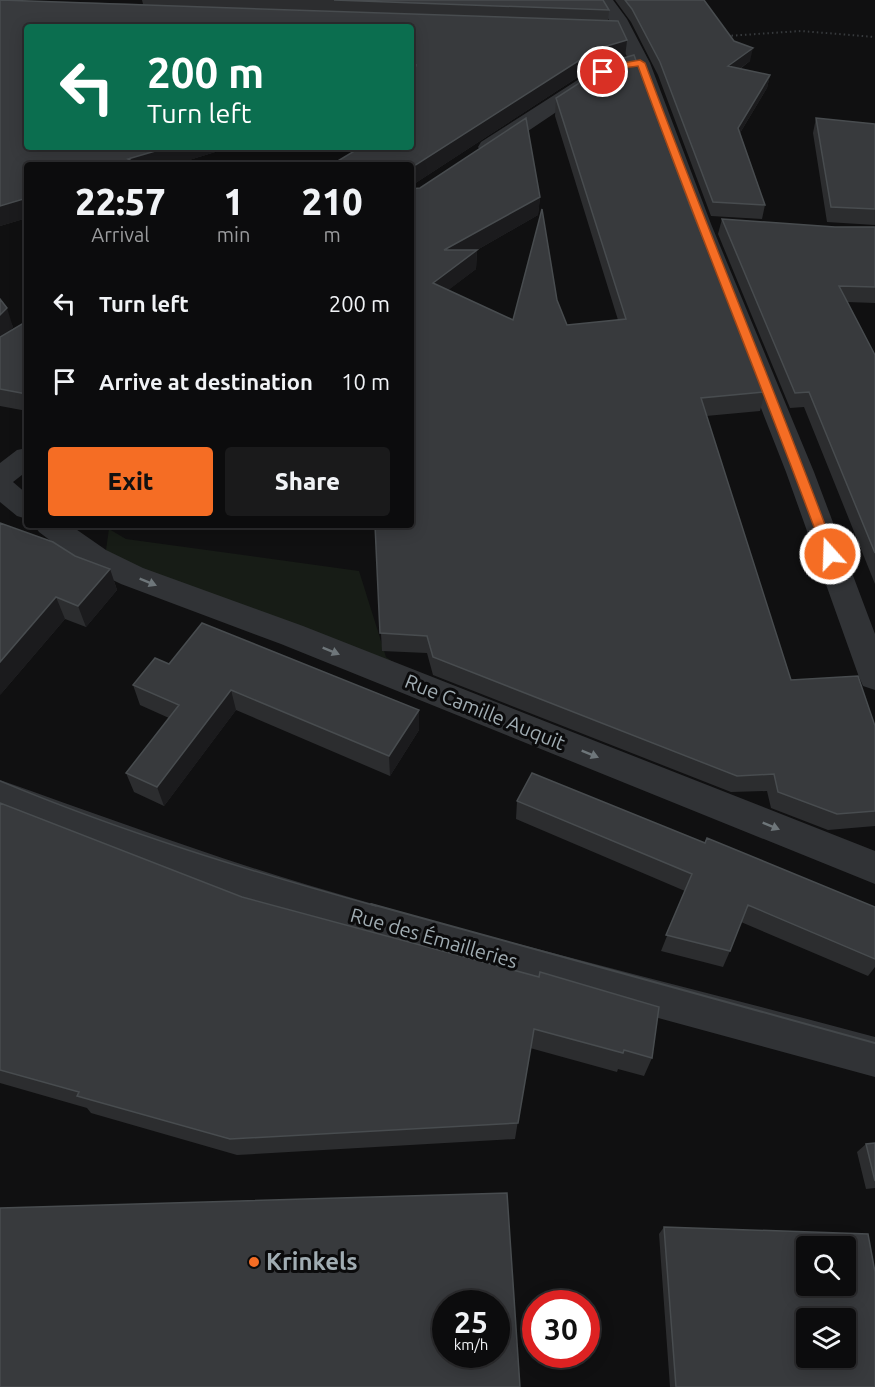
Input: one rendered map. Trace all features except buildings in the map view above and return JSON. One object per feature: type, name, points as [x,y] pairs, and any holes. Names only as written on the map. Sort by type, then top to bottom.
[{"type":"street","points":[[604,0],[625,65],[712,225],[875,677]]},
{"type":"street","points":[[469,161],[625,65]]},
{"type":"street","points":[[0,477],[24,459]]},
{"type":"street","points":[[0,487],[24,507]]},
{"type":"street","name":"Rue Camille Auquit","points":[[53,528],[95,558],[200,603],[302,639],[875,868]]},
{"type":"street","name":"Rue des Émailleries","points":[[0,795],[76,825],[236,880],[401,930],[875,1058]]},
{"type":"path","points":[[723,37],[781,31],[845,32],[875,37]]},
{"type":"shaded area","points":[[109,529],[126,539],[359,571],[386,657],[401,668],[132,576],[106,550]]},
{"type":"tram line","points":[[0,781],[92,817],[186,849],[376,906]]},
{"type":"tram line","points":[[371,904],[875,1043]]},
{"type":"place","name":"Krinkels","points":[[254,1262]]},
{"type":"route","points":[[603,72],[621,65],[640,63],[700,224],[800,472],[830,554]]}]
